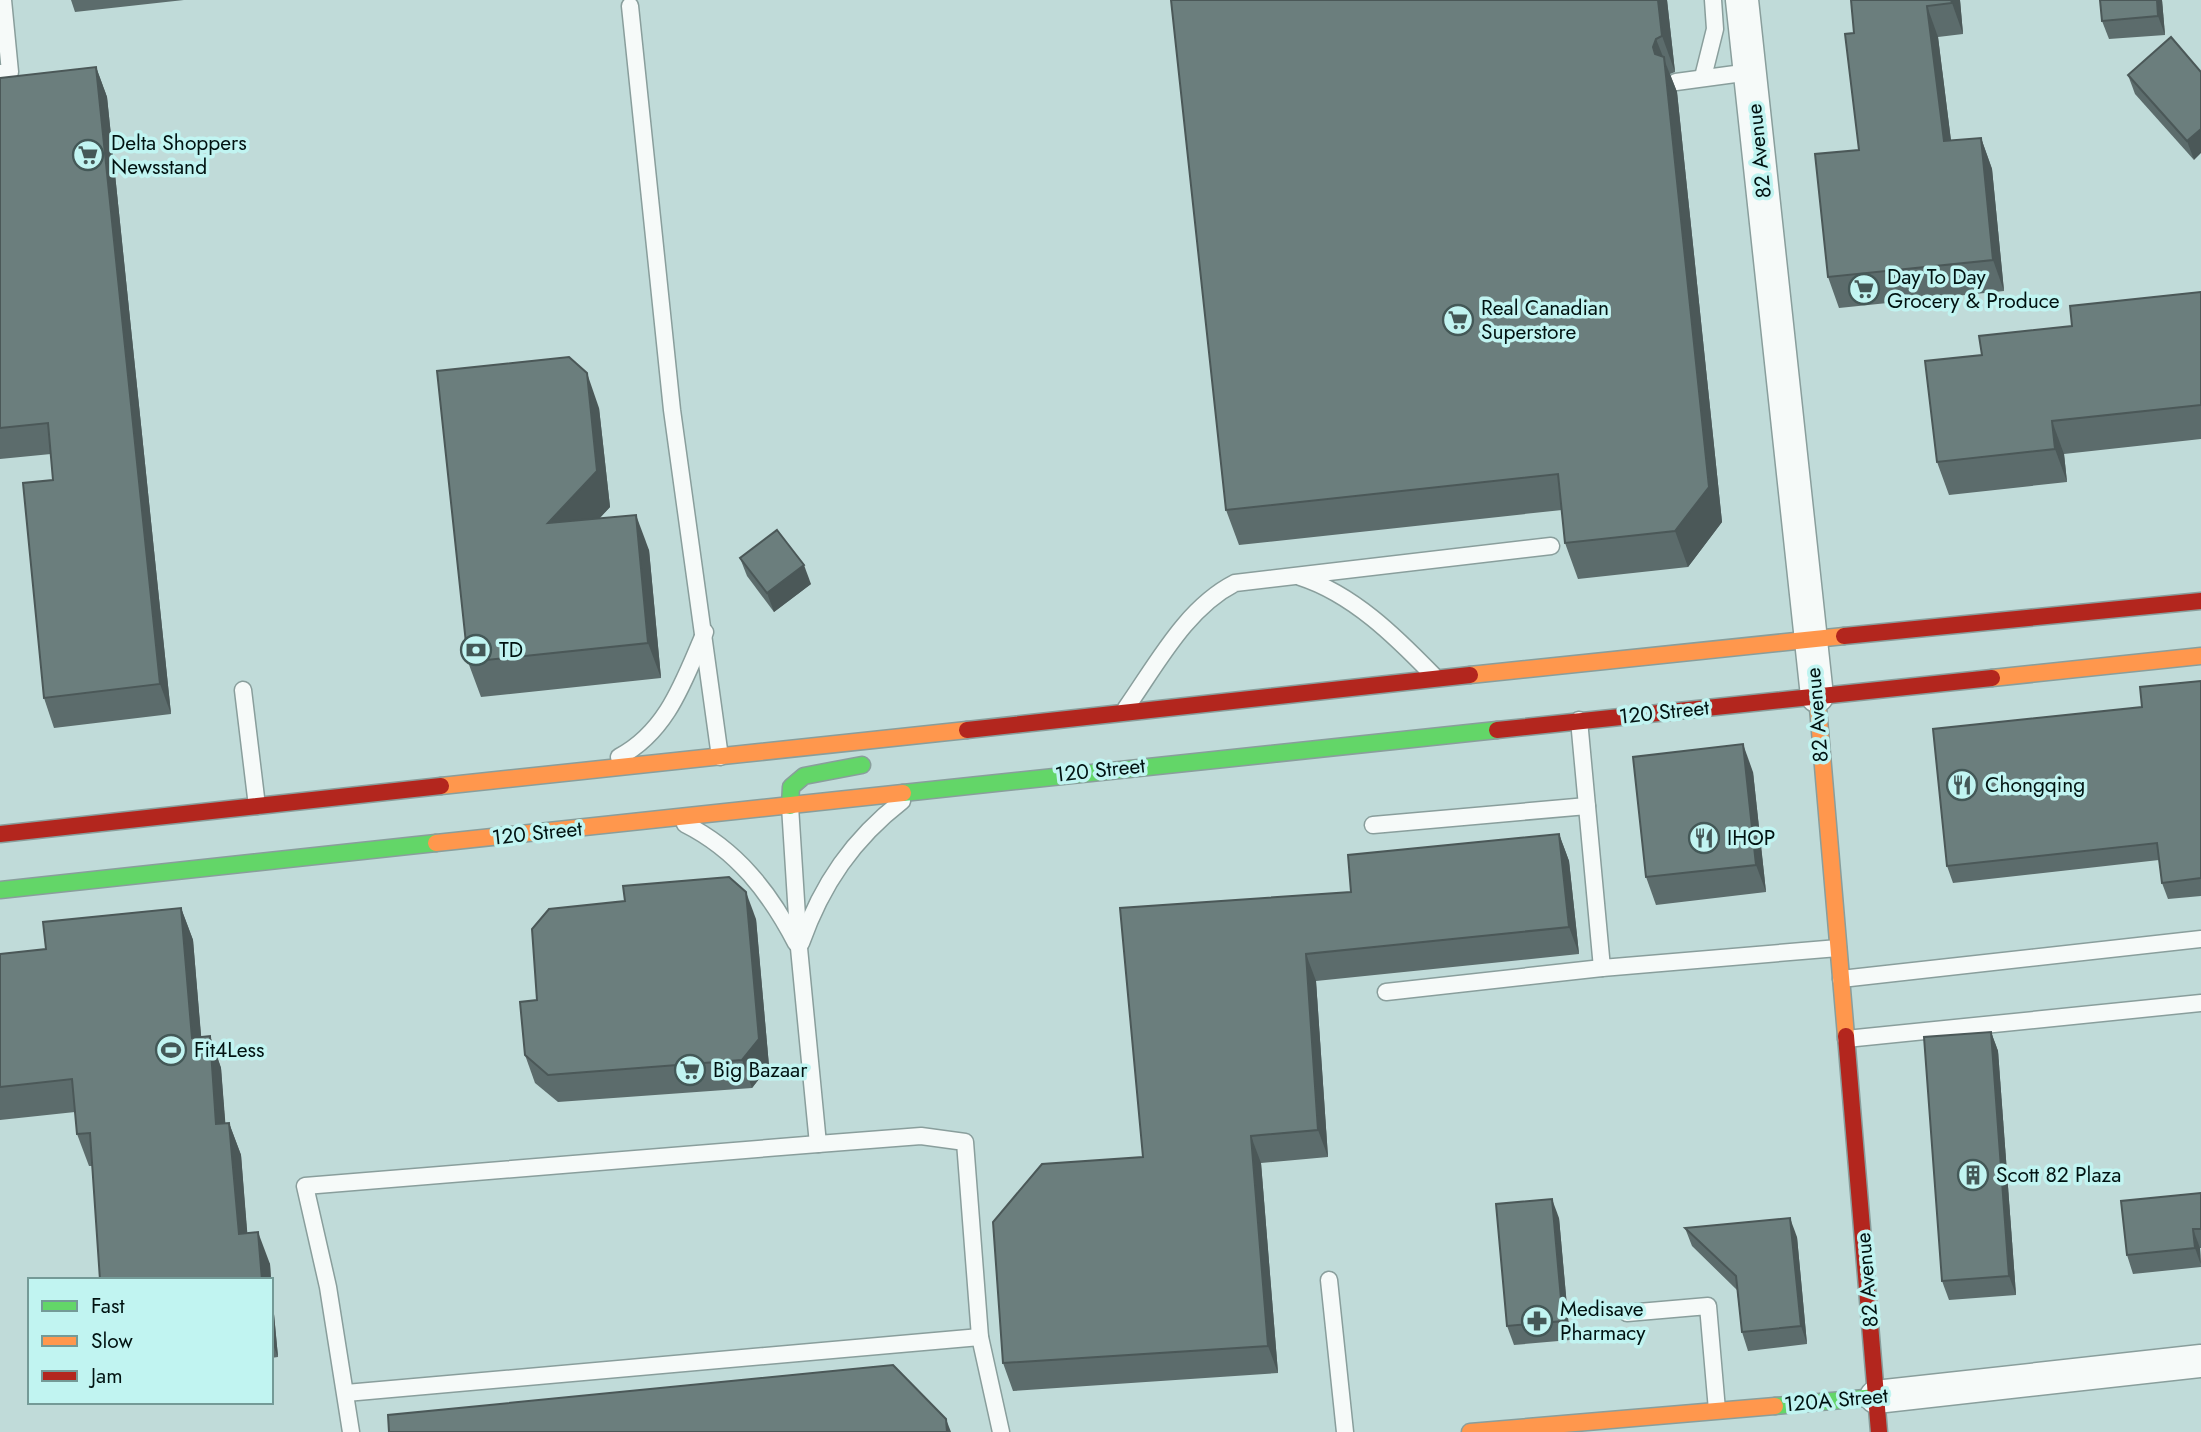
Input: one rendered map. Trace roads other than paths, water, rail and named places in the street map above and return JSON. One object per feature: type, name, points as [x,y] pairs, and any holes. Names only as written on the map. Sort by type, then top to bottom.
[{"type":"main road","points":[[0,834],[1810,639],[2201,601]]},
{"type":"main road","name":"120 Street","points":[[0,890],[1579,720],[2201,656]]},
{"type":"main road","name":"82 Avenue","points":[[1817,696],[1879,1432]]},
{"type":"main road","points":[[790,806],[791,787],[804,776],[867,763],[897,738]]},
{"type":"main road","points":[[717,774],[720,757]]},
{"type":"main road","points":[[616,825],[648,803]]},
{"type":"main road","name":"120A Street","points":[[1470,1432],[1876,1397]]},
{"type":"street","name":"82 Avenue","points":[[1742,0],[1817,696]]},
{"type":"street","name":"120A Street","points":[[1876,1397],[2201,1360]]},
{"type":"lane","points":[[0,73],[10,72],[2,0]]},
{"type":"lane","points":[[1703,77],[1715,29],[1713,0]]},
{"type":"lane","points":[[630,6],[672,410],[705,632],[720,757]]},
{"type":"lane","points":[[1676,82],[1749,72]]},
{"type":"lane","points":[[1123,713],[1195,612],[1214,593],[1234,583],[1551,545]]},
{"type":"lane","points":[[1295,576],[1317,583],[1397,637],[1436,679]]},
{"type":"lane","points":[[594,770],[633,750],[664,721],[705,632]]},
{"type":"lane","points":[[243,690],[257,807]]},
{"type":"lane","points":[[1579,720],[1602,968]]},
{"type":"lane","points":[[799,948],[843,859],[868,829],[916,791]]},
{"type":"lane","points":[[790,806],[799,948],[818,1144]]},
{"type":"lane","points":[[1373,825],[1587,806]]},
{"type":"lane","points":[[673,819],[711,837],[755,878],[778,908],[799,948]]},
{"type":"lane","points":[[1841,979],[2201,939]]},
{"type":"lane","points":[[1386,992],[1602,968],[1838,948]]},
{"type":"lane","points":[[1846,1039],[2201,1003]]},
{"type":"lane","points":[[351,1432],[328,1287],[305,1186],[920,1136],[965,1142],[980,1338],[1002,1432]]},
{"type":"lane","points":[[1329,1280],[1345,1432]]},
{"type":"lane","points":[[1627,1313],[1708,1306],[1717,1410]]},
{"type":"lane","points":[[345,1393],[980,1338]]},
{"type":"place","name":"Delta Shoppers Newsstand","points":[[88,155]]},
{"type":"place","name":"Day To Day Grocery & Produce","points":[[1864,289]]},
{"type":"place","name":"Real Canadian Superstore","points":[[1458,320]]},
{"type":"place","name":"TD","points":[[476,650]]},
{"type":"place","name":"Chongqing","points":[[1962,785]]},
{"type":"place","name":"IHOP","points":[[1704,838]]},
{"type":"place","name":"Fit4Less","points":[[171,1050]]},
{"type":"place","name":"Big Bazaar","points":[[690,1070]]},
{"type":"place","name":"Scott 82 Plaza","points":[[1973,1175]]},
{"type":"place","name":"Medisave Pharmacy","points":[[1537,1321]]}]
